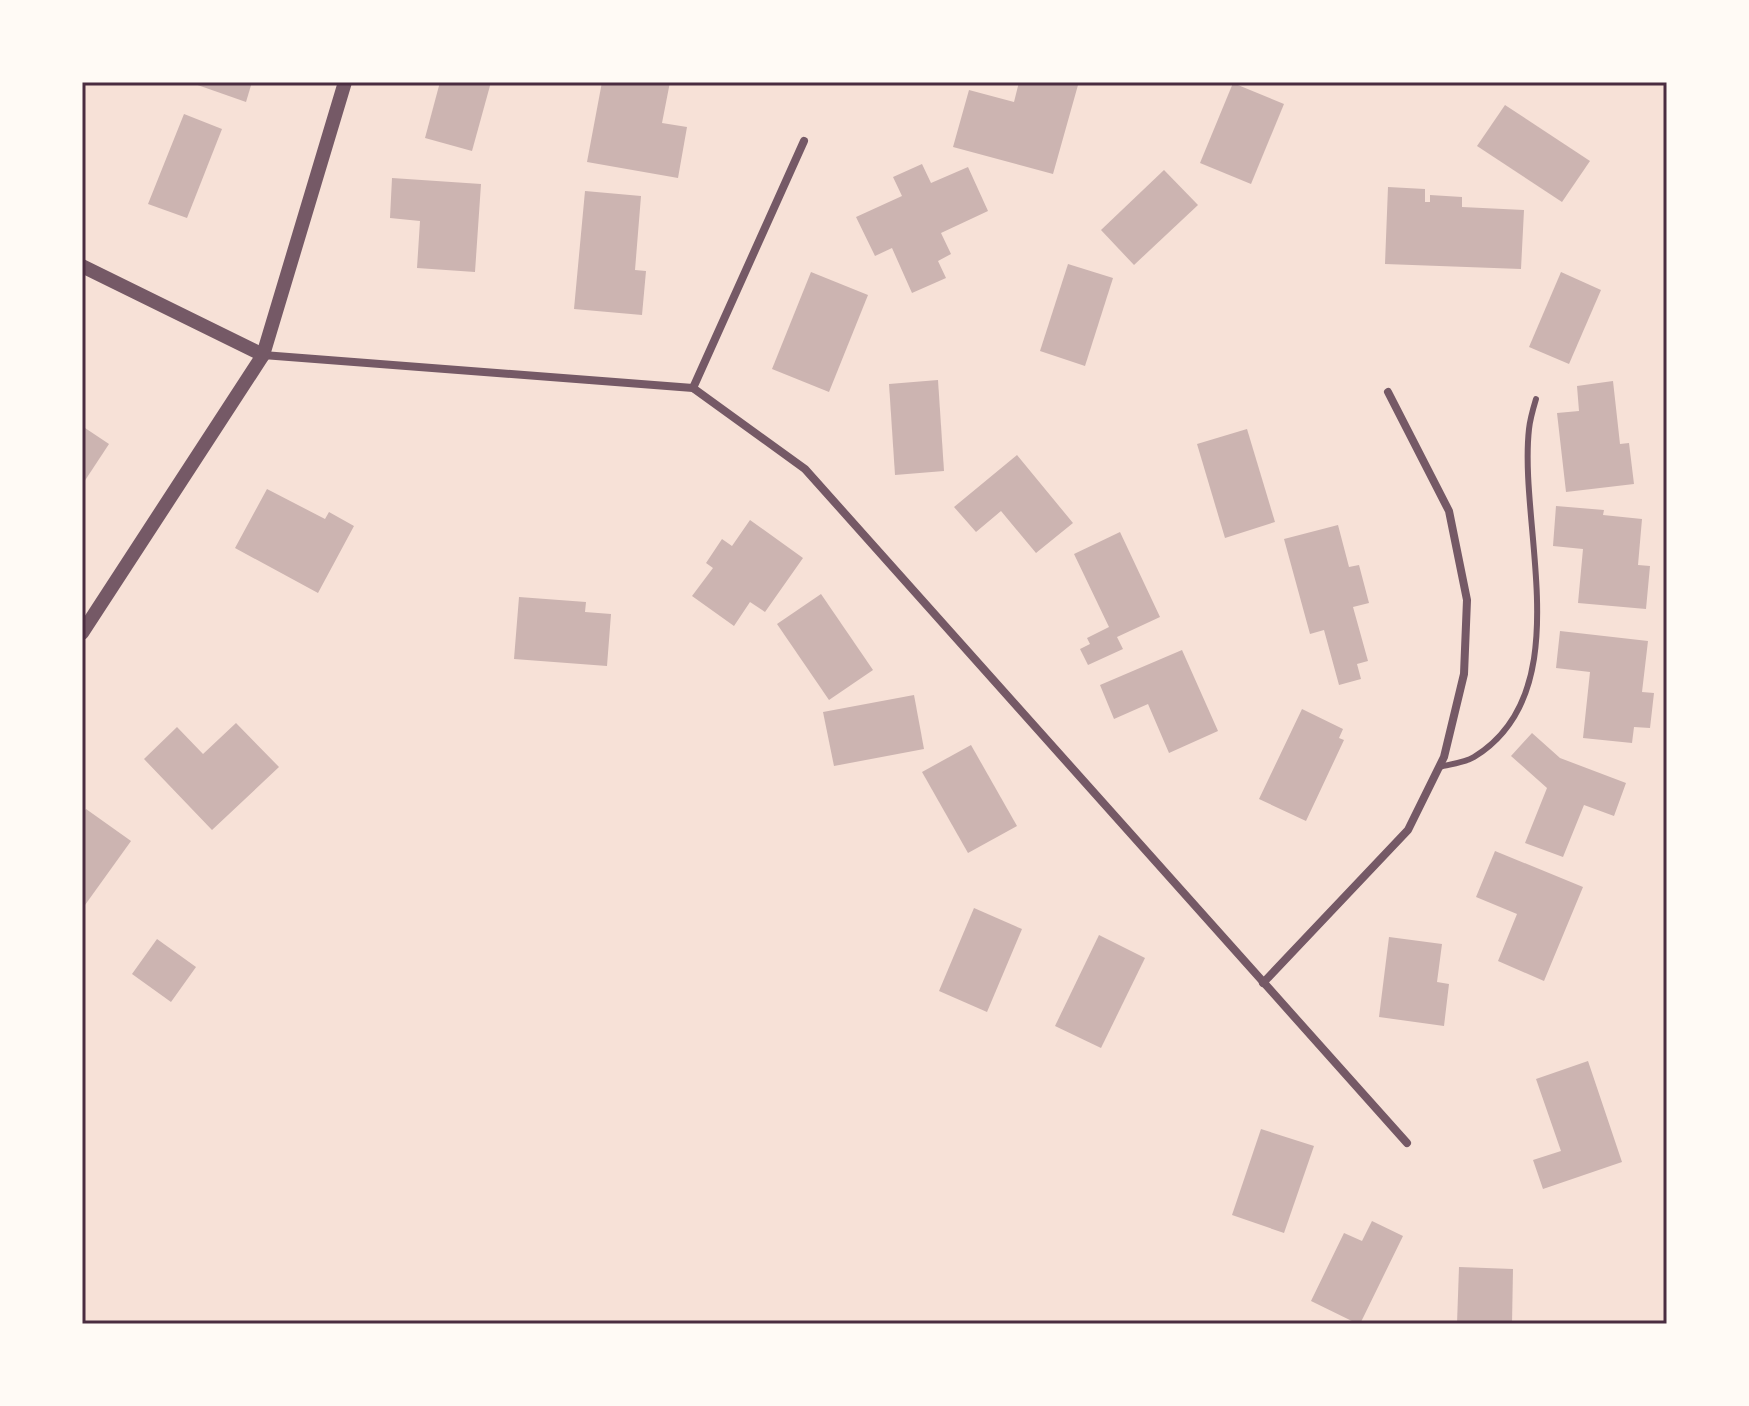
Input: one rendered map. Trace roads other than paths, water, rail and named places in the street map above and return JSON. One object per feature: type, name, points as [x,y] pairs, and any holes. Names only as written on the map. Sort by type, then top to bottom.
[{"type":"street","points":[[82,633],[263,355],[345,82]]},
{"type":"street","points":[[693,388],[804,141]]},
{"type":"street","points":[[82,266],[263,355],[693,388],[805,469],[1407,1143]]},
{"type":"street","points":[[1263,983],[1408,830],[1444,757],[1464,674],[1467,600],[1449,511],[1388,392]]},
{"type":"lane","points":[[1439,767],[1472,758],[1505,731],[1519,708],[1530,678],[1537,608],[1528,460],[1529,428],[1536,399]]}]
